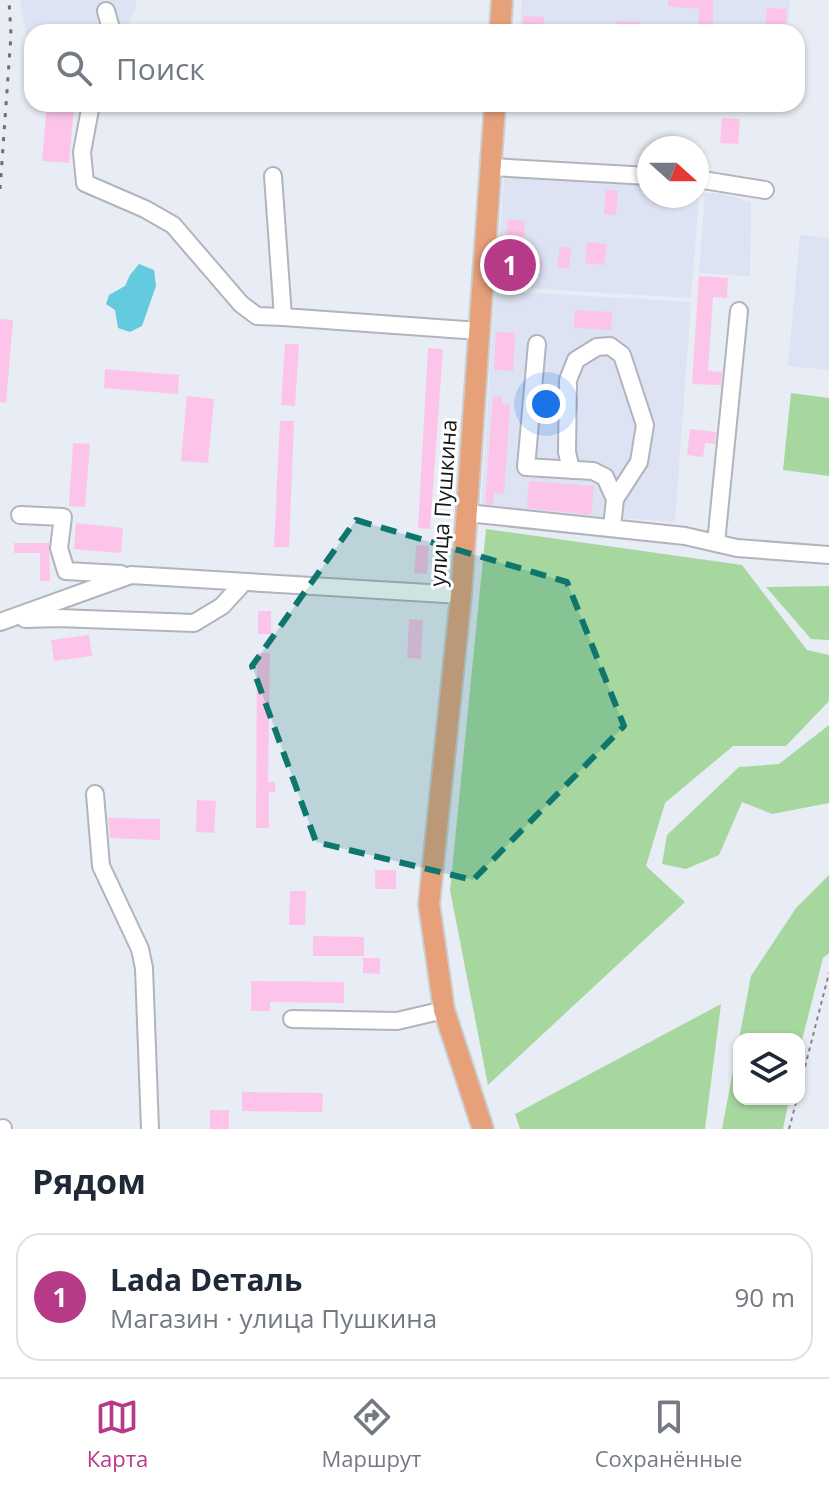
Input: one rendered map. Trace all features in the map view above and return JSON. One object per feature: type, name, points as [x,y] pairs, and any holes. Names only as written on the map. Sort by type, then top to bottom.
[{"type":"main road","points":[[500,24],[502,0]]},
{"type":"main road","name":"улица Пушкина","points":[[483,1129],[444,1010],[429,904],[461,595],[494,112]]},
{"type":"lane","points":[[106,11],[110,24]]},
{"type":"lane","points":[[90,112],[82,152],[85,183],[173,225],[241,304],[257,316],[479,331]]},
{"type":"lane","points":[[491,167],[637,175]]},
{"type":"lane","points":[[273,176],[283,317]]},
{"type":"lane","points":[[709,181],[765,190]]},
{"type":"lane","points":[[716,543],[739,311]]},
{"type":"lane","points":[[537,344],[526,467],[593,471],[605,477],[615,499]]},
{"type":"lane","points":[[571,470],[567,452],[568,380],[576,360],[597,347],[610,346],[622,355],[645,425],[639,462],[615,499],[612,527]]},
{"type":"lane","points":[[467,513],[685,536],[737,548],[829,555]]},
{"type":"lane","points":[[20,515],[63,517],[59,548],[66,571],[461,595]]},
{"type":"lane","points":[[5,621],[131,575]]},
{"type":"lane","points":[[5,621],[58,618],[194,623],[222,606],[244,582]]},
{"type":"lane","points":[[95,794],[101,866],[140,949],[144,968],[150,1129]]},
{"type":"lane","points":[[292,1019],[397,1021],[444,1010]]},
{"type":"path","points":[[805,1067],[829,973]]},
{"type":"path","points":[[789,1129],[795,1105]]},
{"type":"highlighted area","points":[[356,520],[567,582],[624,726],[473,880],[316,842],[252,666]]},
{"type":"shaded area","points":[[20,0],[136,0],[137,4],[129,24],[24,24]]},
{"type":"shaded area","points":[[522,0],[790,0],[788,24],[520,24]]},
{"type":"shaded area","points":[[504,177],[637,183],[637,208],[698,208],[691,298],[496,286]]},
{"type":"shaded area","points":[[709,193],[721,193],[751,202],[750,276],[699,273],[704,208],[709,208]]},
{"type":"shaded area","points":[[800,235],[829,238],[829,370],[788,366]]},
{"type":"shaded area","points":[[495,291],[691,302],[675,522],[481,508]]},
{"type":"green space","points":[[791,393],[829,398],[829,476],[783,470]]},
{"type":"green space","points":[[486,529],[742,565],[807,650],[829,655],[829,701],[786,746],[733,746],[665,803],[646,866],[685,902],[488,1085],[450,890]]},
{"type":"green space","points":[[829,586],[829,640],[811,639],[766,587]]},
{"type":"green space","points":[[829,725],[829,803],[772,814],[742,802],[719,855],[686,869],[662,864],[667,835],[739,767],[779,764]]},
{"type":"green space","points":[[829,875],[829,953],[823,958],[804,1033],[740,1033],[751,976],[796,908]]},
{"type":"green space","points":[[721,1004],[705,1129],[520,1129],[515,1114]]},
{"type":"green space","points":[[733,1071],[733,1105],[788,1105],[783,1129],[722,1129]]},
{"type":"water","points":[[139,264],[154,270],[156,286],[142,326],[130,332],[118,328],[115,310],[106,304],[109,295],[125,286]]},
{"type":"building","points":[[668,0],[713,0],[713,24],[698,24],[699,9],[668,6]]},
{"type":"building","points":[[767,8],[787,9],[786,24],[766,24]]},
{"type":"building","points":[[523,16],[544,17],[544,24],[522,24]]},
{"type":"building","points":[[616,21],[639,22],[639,24],[616,24]]},
{"type":"building","points":[[46,112],[74,112],[69,163],[42,161]]},
{"type":"building","points":[[722,118],[740,119],[738,144],[720,143]]},
{"type":"building","points":[[606,190],[618,191],[616,215],[604,214]]},
{"type":"building","points":[[508,220],[525,221],[522,257],[542,259],[541,272],[504,270]]},
{"type":"building","points":[[587,242],[607,244],[604,265],[585,263]]},
{"type":"building","points":[[560,247],[571,248],[569,269],[557,267]]},
{"type":"building","points":[[699,276],[728,278],[727,298],[713,297],[708,371],[722,372],[721,385],[692,384]]},
{"type":"building","points":[[575,310],[612,312],[611,330],[574,328]]},
{"type":"building","points":[[0,319],[13,320],[6,403],[0,402]]},
{"type":"building","points":[[496,332],[515,333],[513,371],[494,369]]},
{"type":"building","points":[[285,344],[299,344],[295,406],[281,405]]},
{"type":"building","points":[[428,348],[443,349],[430,529],[418,528]]},
{"type":"building","points":[[105,369],[179,375],[178,394],[104,388]]},
{"type":"building","points":[[187,396],[214,399],[208,463],[181,461]]},
{"type":"building","points":[[493,396],[502,397],[502,404],[510,405],[504,494],[494,493],[493,505],[485,504]]},
{"type":"building","points":[[280,421],[294,421],[289,547],[274,547]]},
{"type":"building","points":[[690,429],[716,432],[715,444],[705,443],[703,457],[687,455]]},
{"type":"building","points":[[73,443],[90,444],[85,507],[69,506]]},
{"type":"building","points":[[529,481],[594,486],[591,515],[527,508]]},
{"type":"building","points":[[76,523],[123,528],[121,553],[74,549]]},
{"type":"building","points":[[14,543],[49,543],[50,581],[40,581],[40,553],[14,553]]},
{"type":"building","points":[[416,545],[429,546],[427,574],[414,573]]},
{"type":"building","points":[[258,611],[271,611],[271,634],[258,634]]},
{"type":"building","points":[[409,619],[423,620],[421,659],[407,658]]},
{"type":"building","points":[[89,635],[92,656],[54,661],[51,640]]},
{"type":"building","points":[[257,653],[270,653],[268,782],[275,782],[275,792],[269,792],[269,828],[256,828]]},
{"type":"building","points":[[197,800],[216,801],[214,833],[196,832]]},
{"type":"building","points":[[108,818],[160,819],[160,840],[110,838]]},
{"type":"building","points":[[375,870],[396,870],[396,889],[375,889]]},
{"type":"building","points":[[290,891],[306,891],[305,925],[289,925]]},
{"type":"building","points":[[313,936],[364,937],[364,956],[313,956]]},
{"type":"building","points":[[363,958],[380,958],[380,974],[363,973]]},
{"type":"building","points":[[251,981],[344,982],[344,1003],[270,1002],[270,1011],[251,1011]]},
{"type":"building","points":[[242,1092],[323,1093],[322,1112],[242,1111]]},
{"type":"building","points":[[210,1110],[229,1110],[229,1129],[210,1129]]},
{"type":"railway","points":[[0,189],[11,35],[9,0]]},
{"type":"place","name":"Lada Dеталь","points":[[510,265]]}]
